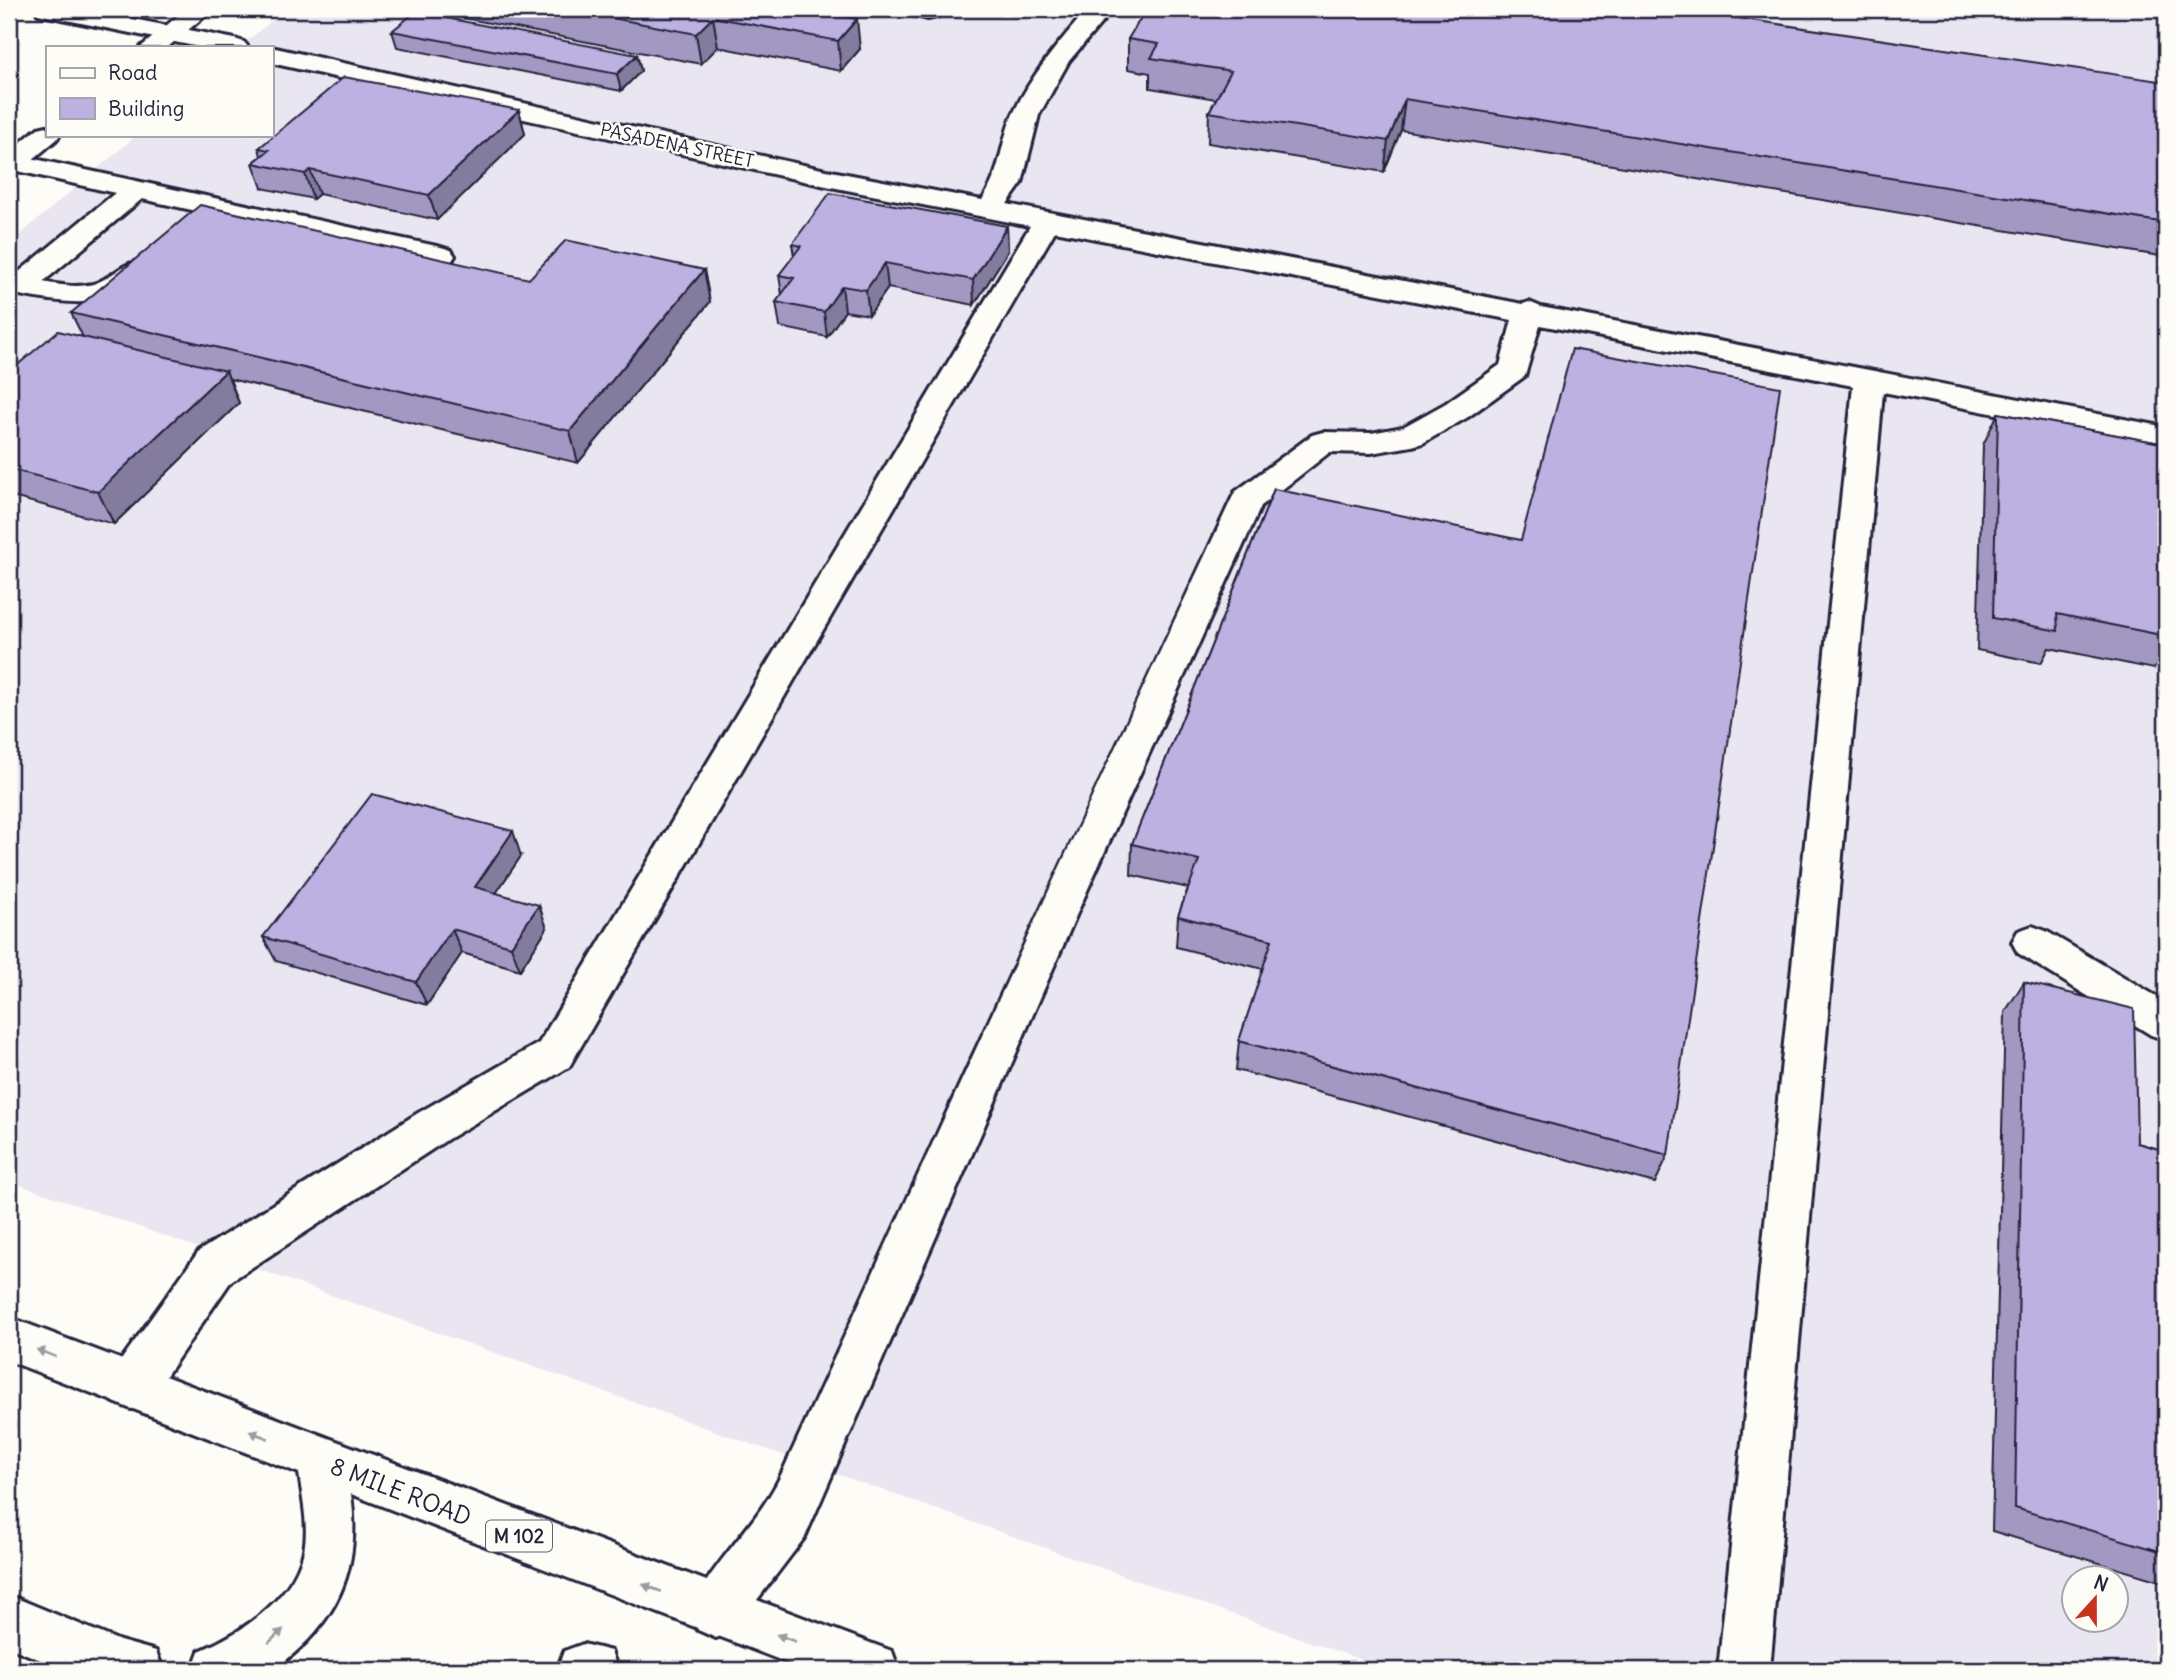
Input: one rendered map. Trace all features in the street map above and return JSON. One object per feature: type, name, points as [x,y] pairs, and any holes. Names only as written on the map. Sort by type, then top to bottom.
[{"type":"main road","points":[[47,9],[161,41],[223,46]]},
{"type":"main road","points":[[161,41],[201,9]]},
{"type":"main road","points":[[990,208],[1008,183],[1016,145],[1026,116],[1052,69],[1101,9]]},
{"type":"main road","name":"PASADENA STREET","points":[[273,55],[826,178],[1869,377],[2166,437]]},
{"type":"main road","points":[[10,164],[46,135]]},
{"type":"main road","points":[[10,164],[136,189],[200,214],[441,256]]},
{"type":"main road","points":[[14,285],[136,189]]},
{"type":"main road","points":[[131,1386],[215,1266],[433,1126],[554,1055],[1066,222]]},
{"type":"main road","points":[[14,285],[71,295],[94,295],[128,278],[159,251]]},
{"type":"main road","points":[[716,1612],[787,1519],[1062,902],[1247,499],[1323,442],[1371,443],[1412,436],[1457,410],[1514,369],[1529,312]]},
{"type":"main road","points":[[1744,1670],[1869,377]]},
{"type":"main road","points":[[2032,942],[2166,1023]]},
{"type":"main road","name":"8 MILE ROAD","points":[[9,1339],[873,1670]]},
{"type":"main road","points":[[218,1670],[257,1653],[312,1596],[330,1546],[322,1460]]},
{"type":"main road","points":[[9,1620],[120,1667],[137,1670]]},
{"type":"main road","points":[[583,1670],[592,1670]]},
{"type":"shaded area","points":[[286,9],[2166,9],[2166,1670],[1390,1670],[9,1181],[9,244],[136,136],[273,136],[273,46],[241,46]]},
{"type":"building","points":[[565,9],[802,9],[857,19],[838,41],[713,17],[696,34]]},
{"type":"building","points":[[1146,9],[1677,9],[2166,82],[2166,223],[1405,99],[1388,141],[1209,112],[1231,71],[1151,58],[1159,44],[1128,39]]},
{"type":"building","points":[[415,12],[637,55],[617,74],[392,31]]},
{"type":"building","points":[[344,77],[519,110],[429,195],[310,170],[305,174],[253,163],[269,150],[259,148]]},
{"type":"building","points":[[830,193],[1007,226],[973,280],[885,263],[866,290],[842,286],[824,312],[776,302],[794,278],[779,275],[801,246],[792,244]]},
{"type":"building","points":[[200,205],[529,279],[566,240],[704,270],[570,431],[71,313]]},
{"type":"building","points":[[58,331],[226,371],[98,492],[9,469],[9,372]]},
{"type":"building","points":[[1572,349],[1780,387],[1668,1155],[1239,1041],[1272,940],[1178,916],[1199,860],[1132,844],[1274,489],[1521,540]]},
{"type":"building","points":[[1998,413],[2166,444],[2166,636],[2057,614],[2058,631],[1993,618]]},
{"type":"building","points":[[372,794],[513,831],[475,887],[539,905],[511,946],[452,929],[416,982],[263,937]]},
{"type":"building","points":[[2024,982],[2134,1009],[2137,1143],[2166,1151],[2166,1553],[2015,1508]]}]
